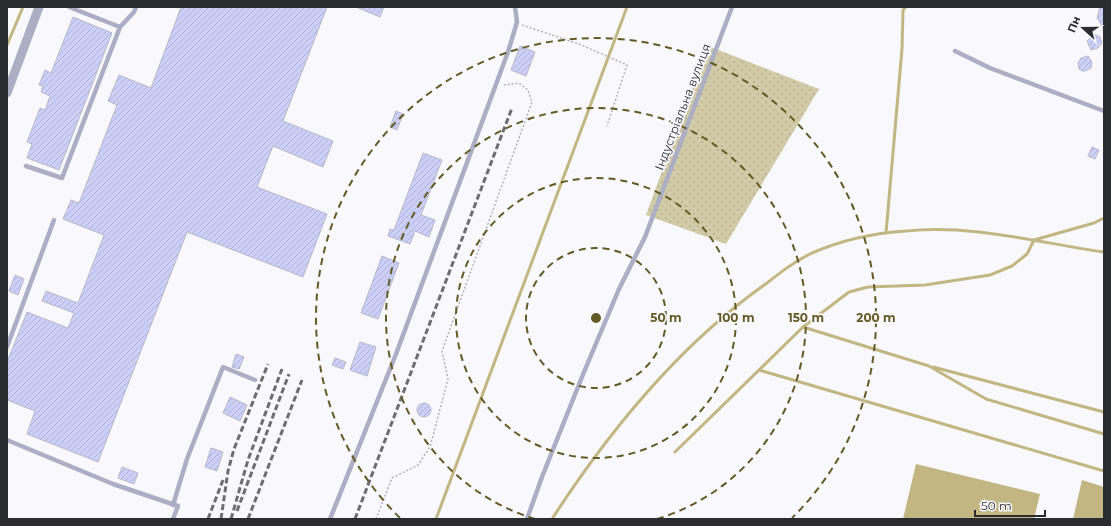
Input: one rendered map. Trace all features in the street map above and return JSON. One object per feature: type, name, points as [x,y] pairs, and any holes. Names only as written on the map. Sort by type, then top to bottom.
[{"type":"street","points":[[7,93],[39,7]]},
{"type":"lane","points":[[69,7],[120,27]]},
{"type":"lane","points":[[26,166],[62,178],[120,27],[134,12],[136,7]]},
{"type":"lane","points":[[330,519],[396,354],[496,85],[517,22],[515,7]]},
{"type":"lane","name":"Індустріальна вулиця","points":[[527,519],[584,372],[653,215],[732,7]]},
{"type":"lane","points":[[956,51],[990,68],[1104,111]]},
{"type":"lane","points":[[7,347],[54,220]]},
{"type":"lane","points":[[173,505],[187,459],[223,367],[255,380]]},
{"type":"lane","points":[[7,440],[113,484],[178,506],[173,519]]},
{"type":"path","points":[[517,22],[523,26],[579,44],[627,66],[607,126]]},
{"type":"path","points":[[376,519],[392,478],[418,465],[430,447],[448,379],[442,351],[532,102],[528,90],[519,83],[496,85]]},
{"type":"shaded area","points":[[708,46],[819,89],[726,244],[646,215]]},
{"type":"shaded area","points":[[916,464],[1040,494],[1034,519],[903,519]]},
{"type":"shaded area","points":[[1082,480],[1104,487],[1104,519],[1073,519]]},
{"type":"building","points":[[181,7],[327,7],[283,121],[333,141],[323,167],[273,146],[257,187],[327,214],[303,277],[187,232],[98,462],[27,434],[35,411],[7,400],[7,362],[27,312],[68,328],[74,313],[42,301],[46,291],[78,303],[104,235],[63,219],[71,200],[79,203],[117,105],[108,101],[119,75],[151,88]]},
{"type":"building","points":[[356,7],[384,7],[380,17]]},
{"type":"building","points":[[1100,7],[1104,7],[1104,29],[1097,18]]},
{"type":"building","points":[[73,17],[112,33],[59,170],[27,158],[32,144],[27,142],[40,108],[45,110],[50,96],[41,92],[43,86],[39,85],[45,70],[51,73]]},
{"type":"building","points":[[1094,34],[1100,37],[1102,43],[1098,48],[1091,50],[1087,41]]},
{"type":"building","points":[[520,46],[535,52],[526,76],[511,70]]},
{"type":"building","points":[[1088,56],[1092,62],[1091,68],[1082,71],[1079,69],[1078,63],[1081,58]]},
{"type":"building","points":[[396,111],[403,114],[397,130],[390,127]]},
{"type":"building","points":[[1092,147],[1099,150],[1095,159],[1088,156]]},
{"type":"building","points":[[423,153],[442,160],[421,215],[435,220],[429,237],[415,231],[410,244],[388,236],[390,229],[394,230]]},
{"type":"building","points":[[382,256],[399,263],[378,319],[361,313]]},
{"type":"building","points":[[15,275],[24,279],[18,295],[9,291]]},
{"type":"building","points":[[360,342],[376,347],[367,376],[350,370]]},
{"type":"building","points":[[236,354],[244,357],[239,369],[232,367]]},
{"type":"building","points":[[335,358],[346,362],[343,369],[332,365]]},
{"type":"building","points":[[230,397],[247,405],[240,421],[223,413]]},
{"type":"building","points":[[421,403],[427,403],[431,407],[431,413],[427,417],[421,417],[417,413],[417,407]]},
{"type":"building","points":[[211,448],[223,452],[217,471],[205,467]]},
{"type":"building","points":[[122,467],[138,473],[134,484],[118,478]]},
{"type":"waterway","points":[[7,45],[23,7]]},
{"type":"waterway","points":[[436,519],[627,7]]},
{"type":"waterway","points":[[886,233],[902,49],[903,10],[906,7]]},
{"type":"waterway","points":[[803,327],[849,292],[868,287],[925,285],[990,275],[1012,266],[1027,254],[1034,240],[1094,223],[1104,218]]},
{"type":"waterway","points":[[552,519],[597,454],[622,422],[676,361],[735,307],[788,267],[812,253],[835,244],[870,235],[931,230],[981,232],[1104,252]]},
{"type":"waterway","points":[[675,452],[803,327],[929,366],[986,399],[1104,434]]},
{"type":"waterway","points":[[933,367],[1104,412]]},
{"type":"waterway","points":[[759,370],[1104,471]]},
{"type":"railway","points":[[355,519],[512,108]]},
{"type":"railway","points":[[221,519],[228,471],[234,449],[268,364]]},
{"type":"railway","points":[[231,519],[248,460],[282,369]]},
{"type":"railway","points":[[237,511],[289,374]]},
{"type":"railway","points":[[248,519],[302,380]]},
{"type":"railway","points":[[208,519],[223,480]]}]
